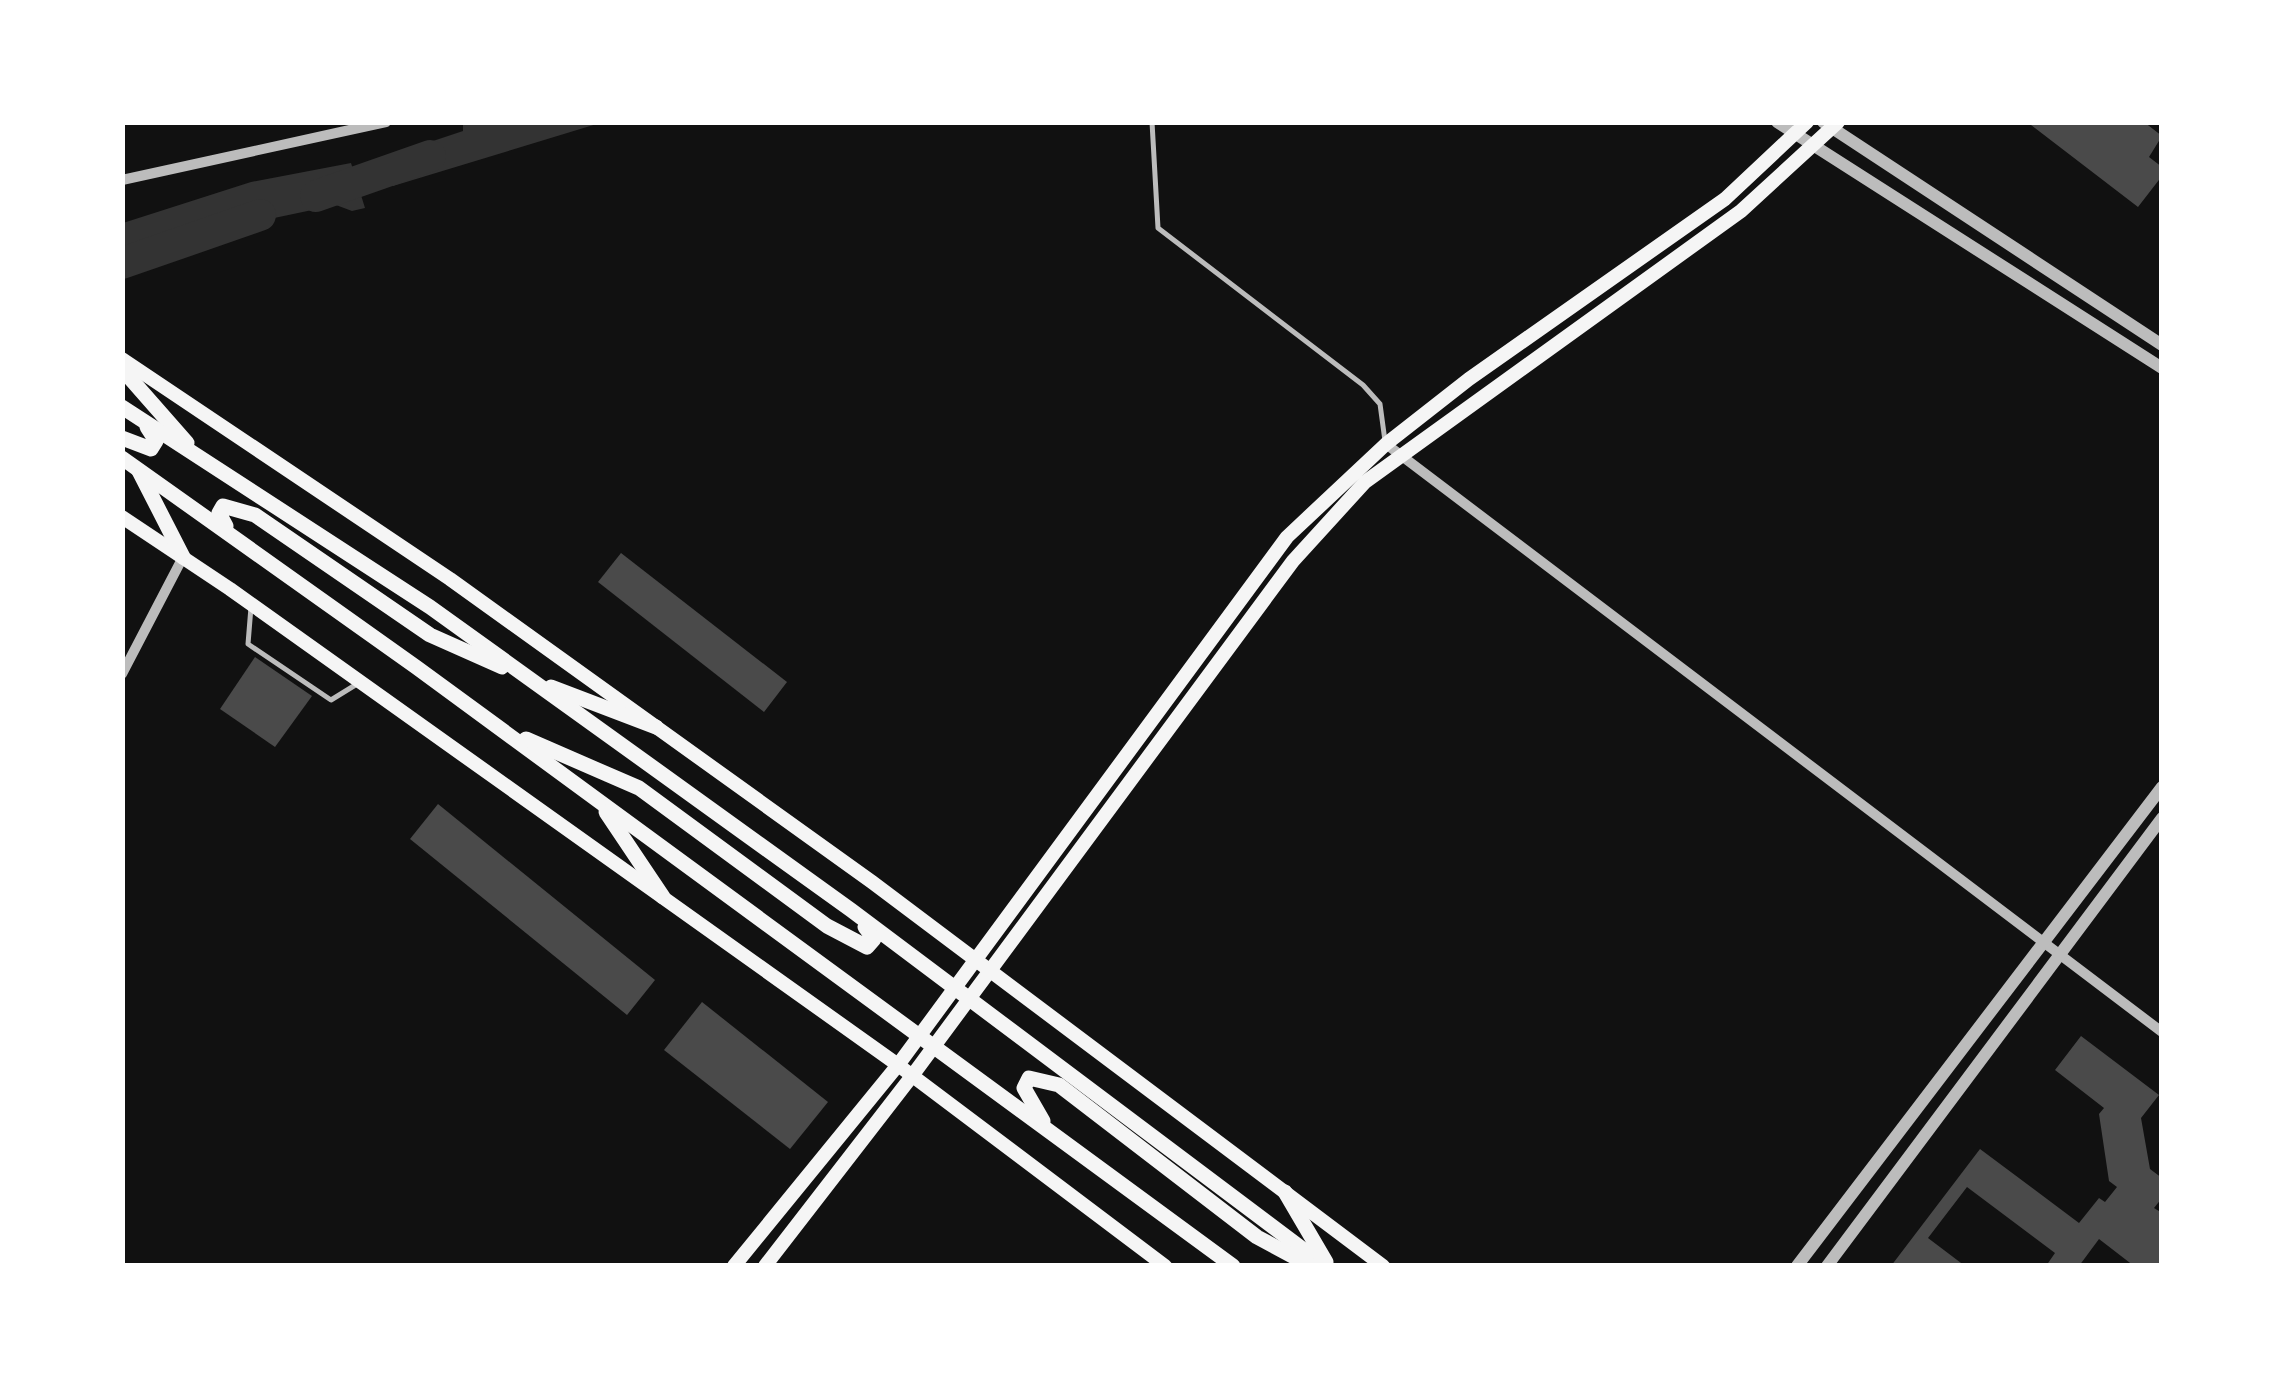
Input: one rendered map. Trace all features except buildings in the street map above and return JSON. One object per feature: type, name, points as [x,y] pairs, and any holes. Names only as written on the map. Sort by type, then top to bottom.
[{"type":"main road","points":[[734,1266],[898,1065],[968,998],[1293,561],[1365,482],[1705,238],[1814,146],[1831,125]]},
{"type":"main road","points":[[765,1266],[912,1076],[954,987],[974,958],[1286,538],[1386,444],[1725,199],[1801,128]]},
{"type":"main road","points":[[122,359],[450,579],[656,727],[974,958],[1383,1266]]},
{"type":"main road","points":[[122,369],[199,457]]},
{"type":"main road","points":[[122,407],[430,608],[530,679],[851,910],[1327,1266]]},
{"type":"main road","points":[[122,438],[152,449],[156,441],[143,420]]},
{"type":"main road","points":[[122,458],[499,728],[1233,1266]]},
{"type":"main road","points":[[137,468],[183,557]]},
{"type":"main road","points":[[231,534],[219,513],[222,506],[255,515],[430,635],[530,679],[656,727]]},
{"type":"main road","points":[[122,518],[251,604],[898,1065],[1165,1266]]},
{"type":"main road","points":[[499,728],[639,788],[827,926],[867,947],[874,939],[851,910]]},
{"type":"main road","points":[[598,800],[663,897]]},
{"type":"main road","points":[[1048,1130],[1024,1088],[1029,1078],[1058,1085],[1257,1237],[1311,1266]]},
{"type":"main road","points":[[1285,1192],[1327,1266]]},
{"type":"street","points":[[122,180],[386,122]]},
{"type":"street","points":[[1778,122],[1801,128],[1814,146],[1836,156],[2162,368]]},
{"type":"street","points":[[1831,125],[2162,346]]},
{"type":"street","points":[[1386,444],[2162,1032]]},
{"type":"street","points":[[122,674],[183,557]]},
{"type":"street","points":[[1797,1266],[2162,787]]},
{"type":"street","points":[[1826,1266],[2162,818]]},
{"type":"lane","points":[[1152,122],[1158,228],[1363,385],[1380,404],[1386,444]]},
{"type":"lane","points":[[251,604],[248,644],[331,700],[361,682]]},
{"type":"shaded area","points":[[463,122],[600,123],[393,186],[385,157],[463,131]]},
{"type":"shaded area","points":[[351,163],[365,208],[352,211],[336,205],[165,241],[140,265],[123,270],[123,223],[251,182]]},
{"type":"waterway","points":[[316,196],[430,156]]},
{"type":"waterway","points":[[122,263],[260,215]]}]
